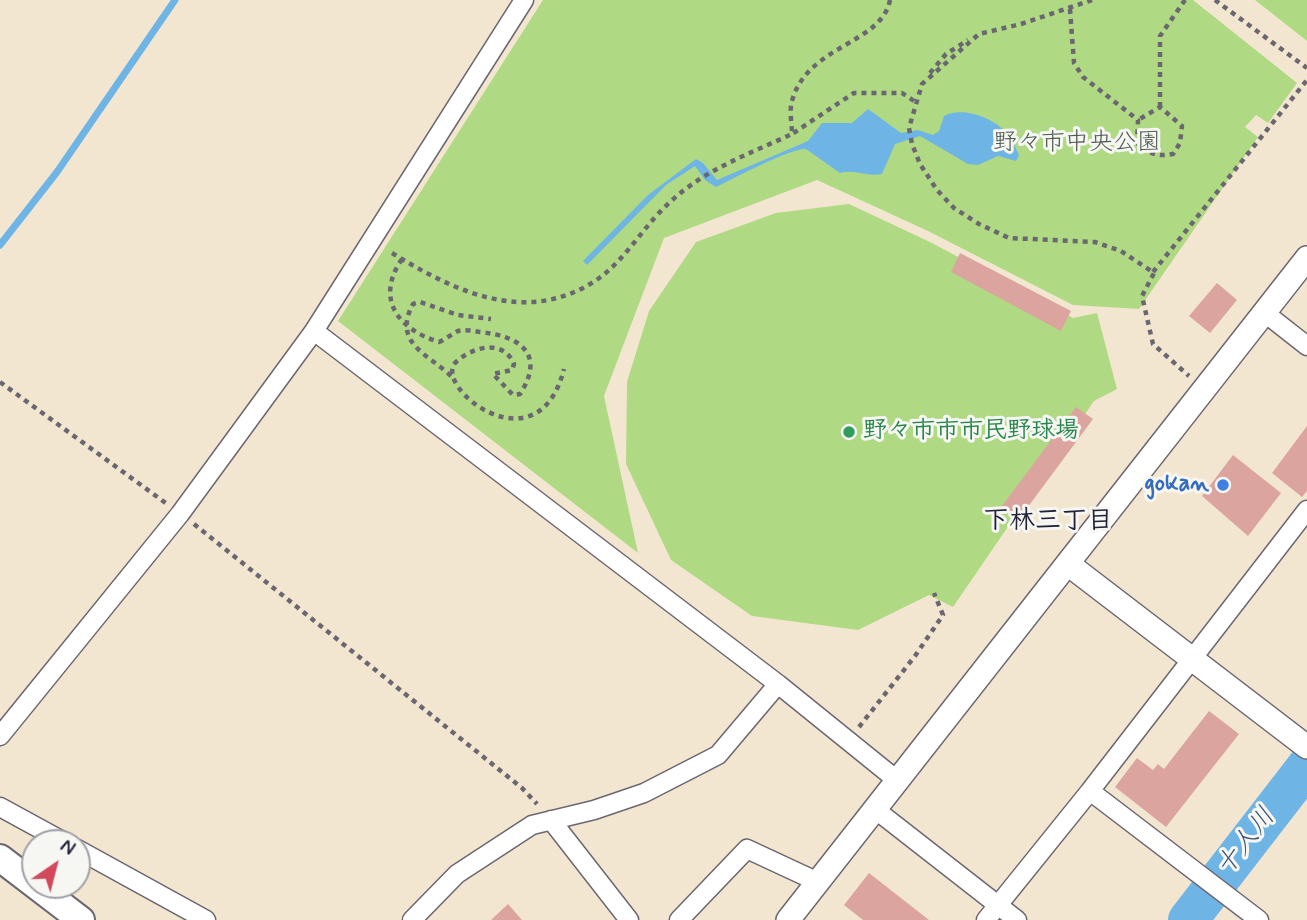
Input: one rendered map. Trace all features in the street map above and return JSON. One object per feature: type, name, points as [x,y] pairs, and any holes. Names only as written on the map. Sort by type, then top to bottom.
[{"type":"main road","points":[[0,858],[81,920]]},
{"type":"street","points":[[0,736],[180,514],[314,331],[524,0]]},
{"type":"street","points":[[788,920],[1307,258]]},
{"type":"street","points":[[1265,313],[1307,346]]},
{"type":"street","points":[[314,331],[778,684],[898,781]]},
{"type":"street","points":[[986,920],[1301,530],[1307,510]]},
{"type":"street","points":[[1068,564],[1307,747]]},
{"type":"street","points":[[412,920],[457,873],[533,825],[594,810],[645,793],[718,755],[778,684]]},
{"type":"street","points":[[1090,791],[1259,920]]},
{"type":"street","points":[[0,807],[40,829]]},
{"type":"street","points":[[876,810],[1017,920]]},
{"type":"street","points":[[551,820],[629,920]]},
{"type":"street","points":[[679,920],[747,849],[818,882]]},
{"type":"street","points":[[91,857],[206,920]]},
{"type":"path","points":[[792,134],[791,102],[805,78],[821,58],[874,27],[888,10],[890,0]]},
{"type":"path","points":[[1092,0],[1021,24],[979,34],[946,54],[922,83],[914,102],[909,128],[920,164],[954,208],[1009,238],[1106,242],[1154,273]]},
{"type":"path","points":[[1021,24],[1092,0]]},
{"type":"path","points":[[1138,120],[1137,143],[1159,156],[1172,154],[1180,143],[1182,126],[1160,107],[1160,36],[1185,0]]},
{"type":"path","points":[[1215,0],[1307,68]]},
{"type":"path","points":[[1070,9],[1074,63],[1083,77],[1138,120]]},
{"type":"path","points":[[1194,381],[1153,344],[1142,296],[1154,273],[1307,80]]},
{"type":"path","points":[[909,128],[922,83]]},
{"type":"path","points":[[392,253],[435,280],[477,297],[508,302],[557,298],[596,281],[668,204],[700,178],[792,134],[854,93],[902,93],[914,102]]},
{"type":"path","points":[[1138,120],[1160,107]]},
{"type":"path","points":[[402,259],[390,276],[388,289],[397,314],[406,322],[429,339],[439,342],[460,330],[490,333],[522,344],[530,354],[533,366],[529,380],[520,394],[513,395],[493,374],[512,370],[514,364],[511,357],[487,346],[473,348],[452,365],[453,378]]},
{"type":"path","points":[[491,319],[458,315],[420,302],[413,304],[406,322],[413,346],[453,378],[462,393],[499,416],[530,418],[544,410],[555,397],[564,369]]},
{"type":"path","points":[[0,383],[180,514],[522,788],[551,820]]},
{"type":"path","points":[[848,741],[915,656],[943,615],[934,593]]},
{"type":"green space","name":"野々市中央公園","points":[[543,0],[1193,0],[1297,83],[1268,123],[1256,115],[1245,127],[1258,137],[1139,309],[1073,305],[928,231],[817,180],[664,238],[604,396],[638,553],[338,321]]},
{"type":"green space","points":[[1255,0],[1307,0],[1307,41]]},
{"type":"green space","name":"野々市市市民野球場","points":[[849,204],[930,242],[1073,318],[1097,313],[1117,389],[1094,401],[953,607],[929,595],[858,630],[752,616],[671,560],[626,464],[627,382],[649,311],[696,242],[776,213]]},
{"type":"water","points":[[868,109],[901,133],[918,130],[933,135],[939,131],[944,116],[960,112],[978,115],[1002,129],[1019,155],[1016,161],[998,156],[978,165],[968,164],[920,136],[895,144],[882,174],[840,173],[806,149],[776,158],[716,187],[705,180],[695,166],[666,185],[587,265],[583,261],[648,195],[696,159],[703,163],[717,180],[808,141],[822,123],[852,123]]},
{"type":"building","points":[[960,253],[1071,311],[1061,331],[951,272]]},
{"type":"building","points":[[1217,283],[1237,300],[1210,333],[1189,316]]},
{"type":"building","points":[[1076,407],[1093,419],[1019,519],[1002,506]]},
{"type":"building","points":[[1307,426],[1307,491],[1302,497],[1272,473]]},
{"type":"building","points":[[1233,455],[1281,493],[1248,536],[1202,496]]},
{"type":"building","points":[[1209,711],[1239,734],[1166,827],[1115,787],[1137,758],[1153,770],[1158,764],[1164,769]]},
{"type":"building","points":[[869,873],[929,920],[863,920],[844,905]]},
{"type":"building","points":[[508,904],[522,920],[491,920]]},
{"type":"waterway","points":[[0,245],[57,172],[175,0]]},
{"type":"waterway","name":"十人川","points":[[1188,920],[1307,766]]},
{"type":"place","name":"野々市市市民野球場","points":[[849,432]]},
{"type":"place","name":"gokan","points":[[1223,485]]},
{"type":"district","name":"下林三丁目","points":[[1048,523]]}]
